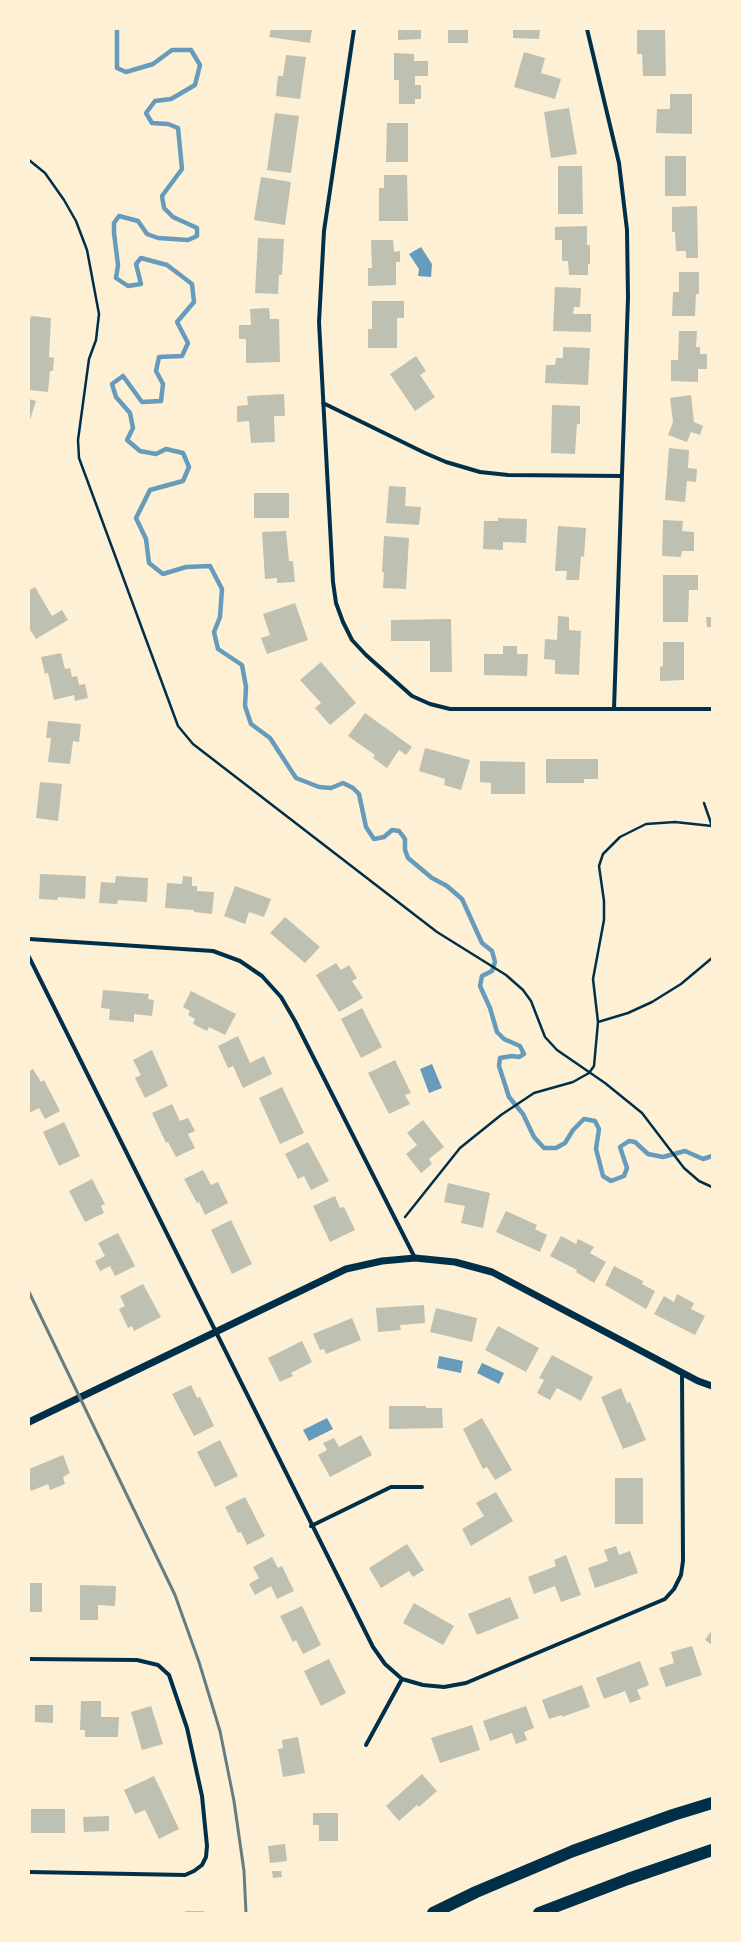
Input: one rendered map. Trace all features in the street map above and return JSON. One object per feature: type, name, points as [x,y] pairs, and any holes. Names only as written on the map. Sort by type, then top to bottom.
[{"type":"highway","points":[[434,1913],[476,1892],[573,1851],[673,1815],[712,1803]]},
{"type":"highway","points":[[539,1913],[628,1879],[712,1850]]},
{"type":"street","points":[[354,29],[324,231],[320,276],[319,322],[333,582],[336,603],[352,640],[366,655],[412,696],[430,704],[450,709],[712,709]]},
{"type":"street","points":[[587,29],[619,163],[627,230],[628,298],[614,709]]},
{"type":"street","points":[[323,403],[425,453],[446,462],[480,472],[508,475],[622,476]]},
{"type":"street","points":[[29,939],[213,951],[240,961],[262,976],[281,997],[288,1009],[415,1258]]},
{"type":"street","points":[[29,957],[217,1331],[311,1526],[373,1646],[385,1664],[402,1679],[423,1685],[444,1687],[466,1683],[665,1599],[674,1589],[680,1575],[683,1561],[682,1373]]},
{"type":"street","points":[[29,1422],[346,1269],[382,1261],[415,1258],[456,1262],[492,1272],[682,1373],[712,1386]]},
{"type":"street","points":[[311,1526],[391,1487],[422,1487]]},
{"type":"street","points":[[29,1659],[137,1660],[158,1665],[169,1675],[187,1728],[203,1803],[207,1846],[206,1857],[202,1865],[185,1875],[29,1872]]},
{"type":"street","points":[[366,1745],[402,1679]]},
{"type":"path","points":[[29,160],[44,173],[64,200],[76,221],[87,250],[99,314],[96,340],[89,359],[78,440],[79,458],[178,726],[193,744],[437,932],[506,975],[531,1001],[545,1037],[557,1050],[605,1083],[642,1113],[684,1168],[699,1181],[712,1187]]},
{"type":"path","points":[[399,1226],[460,1148],[501,1115],[534,1093],[573,1082],[589,1073],[594,1066],[598,1022],[593,979],[604,920],[604,901],[599,866],[602,854],[620,837],[646,824],[675,822],[712,826],[704,803]]},
{"type":"path","points":[[598,1022],[628,1013],[652,1002],[681,984],[712,958]]},
{"type":"water","points":[[421,247],[432,264],[431,277],[418,276],[419,269],[409,254]]},
{"type":"water","points":[[432,1064],[442,1088],[429,1093],[420,1069]]},
{"type":"water","points":[[439,1356],[463,1361],[461,1373],[437,1368]]},
{"type":"water","points":[[482,1363],[504,1373],[499,1384],[477,1373]]},
{"type":"water","points":[[327,1418],[333,1429],[309,1441],[303,1430]]},
{"type":"building","points":[[271,29],[312,29],[310,43],[269,37]]},
{"type":"building","points":[[398,29],[421,29],[421,39],[398,40]]},
{"type":"building","points":[[448,29],[468,29],[468,43],[448,43]]},
{"type":"building","points":[[513,29],[540,29],[539,39],[513,38]]},
{"type":"building","points":[[637,29],[665,29],[666,76],[643,76],[642,54],[637,54]]},
{"type":"building","points":[[524,52],[545,58],[541,73],[561,79],[555,99],[514,87]]},
{"type":"building","points":[[394,53],[414,54],[414,61],[428,61],[428,76],[415,76],[415,85],[421,85],[421,99],[415,99],[415,104],[399,104],[399,80],[394,80]]},
{"type":"building","points":[[286,55],[306,57],[300,99],[276,96],[278,76],[283,76]]},
{"type":"building","points":[[670,94],[692,94],[692,134],[656,133],[657,109],[670,109]]},
{"type":"building","points":[[569,108],[577,154],[551,158],[544,112]]},
{"type":"building","points":[[275,113],[299,116],[291,173],[267,170]]},
{"type":"building","points":[[387,123],[408,123],[408,162],[386,162]]},
{"type":"building","points":[[665,156],[686,156],[686,196],[665,196]]},
{"type":"building","points":[[558,166],[582,166],[583,214],[558,214]]},
{"type":"building","points":[[384,175],[407,175],[408,221],[379,221],[379,188],[384,188]]},
{"type":"building","points":[[261,177],[291,182],[285,225],[254,220]]},
{"type":"building","points":[[697,206],[698,258],[686,258],[686,251],[676,251],[675,232],[672,232],[672,207]]},
{"type":"building","points":[[587,226],[587,245],[590,245],[590,264],[588,264],[588,275],[569,275],[568,261],[562,261],[562,240],[555,240],[555,227]]},
{"type":"building","points":[[258,238],[284,239],[282,275],[279,275],[278,294],[255,293]]},
{"type":"building","points":[[371,240],[393,240],[394,252],[400,251],[400,262],[396,262],[396,285],[368,286],[368,268],[372,268]]},
{"type":"building","points":[[679,272],[699,272],[699,294],[696,294],[695,316],[672,316],[673,292],[679,292]]},
{"type":"building","points":[[555,287],[581,288],[580,307],[574,307],[573,314],[591,314],[591,332],[553,331]]},
{"type":"building","points":[[372,301],[404,301],[404,318],[397,318],[397,348],[368,348],[368,329],[372,329]]},
{"type":"building","points":[[269,308],[270,319],[279,319],[280,362],[246,363],[246,339],[239,339],[239,325],[251,325],[250,309]]},
{"type":"building","points":[[31,316],[51,318],[49,357],[54,358],[53,371],[50,371],[48,392],[29,390],[29,324]]},
{"type":"building","points":[[679,331],[697,331],[696,347],[700,347],[700,354],[707,354],[707,369],[698,369],[698,382],[671,381],[671,360],[678,360]]},
{"type":"building","points":[[563,347],[590,348],[588,385],[545,383],[546,365],[555,365],[556,358],[563,358]]},
{"type":"building","points":[[416,356],[426,371],[420,375],[435,397],[415,411],[390,374]]},
{"type":"building","points":[[284,394],[285,416],[274,416],[275,442],[251,443],[249,421],[237,422],[237,406],[248,405],[247,396]]},
{"type":"building","points":[[691,395],[694,422],[703,426],[700,435],[691,432],[687,442],[668,435],[673,422],[670,398]]},
{"type":"building","points":[[29,399],[36,401],[29,423]]},
{"type":"building","points":[[552,405],[580,406],[580,424],[577,424],[575,454],[551,453]]},
{"type":"building","points":[[669,448],[689,450],[688,468],[697,469],[696,482],[687,481],[685,502],[665,500]]},
{"type":"building","points":[[389,486],[406,487],[405,506],[421,507],[419,525],[386,523]]},
{"type":"building","points":[[254,493],[289,493],[289,518],[254,518]]},
{"type":"building","points":[[498,518],[527,519],[526,543],[503,542],[503,550],[483,549],[484,521],[498,521]]},
{"type":"building","points":[[663,520],[683,521],[682,531],[694,532],[694,551],[682,551],[681,557],[662,556]]},
{"type":"building","points":[[558,526],[586,528],[584,557],[581,556],[579,580],[566,580],[567,571],[555,571]]},
{"type":"building","points":[[286,531],[289,561],[293,561],[295,582],[277,583],[277,578],[265,579],[262,532]]},
{"type":"building","points":[[384,536],[409,538],[406,589],[383,588],[384,572],[382,572]]},
{"type":"building","points":[[663,575],[698,575],[698,590],[689,590],[688,622],[663,622]]},
{"type":"building","points":[[35,587],[52,616],[62,610],[68,620],[36,639],[29,628],[29,590]]},
{"type":"building","points":[[295,603],[308,640],[267,654],[261,638],[270,635],[263,614]]},
{"type":"building","points":[[558,616],[569,617],[569,630],[581,631],[579,675],[555,674],[555,660],[544,659],[545,639],[557,640]]},
{"type":"building","points":[[706,617],[712,617],[712,627],[707,627]]},
{"type":"building","points":[[451,619],[452,672],[430,672],[430,641],[391,641],[391,620]]},
{"type":"building","points":[[663,642],[684,642],[684,680],[660,681],[660,667],[663,666]]},
{"type":"building","points":[[503,646],[517,646],[517,654],[528,654],[527,676],[484,675],[484,654],[503,654]]},
{"type":"building","points":[[61,653],[65,669],[70,668],[72,677],[77,676],[79,685],[85,684],[88,698],[75,701],[74,695],[54,700],[48,673],[45,674],[41,657]]},
{"type":"building","points":[[321,662],[356,703],[330,725],[315,708],[321,703],[300,680]]},
{"type":"building","points":[[365,713],[412,747],[406,755],[399,750],[387,768],[373,758],[375,755],[348,736]]},
{"type":"building","points":[[48,721],[81,724],[79,742],[73,741],[70,764],[48,762],[51,738],[46,738]]},
{"type":"building","points":[[425,748],[470,760],[461,790],[444,785],[445,779],[419,771]]},
{"type":"building","points":[[546,759],[598,759],[598,779],[584,779],[584,783],[546,783]]},
{"type":"building","points":[[480,761],[525,762],[525,794],[491,794],[491,783],[480,782]]},
{"type":"building","points":[[40,782],[62,784],[58,821],[36,818]]},
{"type":"building","points":[[40,874],[86,876],[85,899],[58,897],[57,900],[39,899]]},
{"type":"building","points":[[116,876],[148,878],[147,902],[118,900],[117,904],[99,903],[101,882],[115,883]]},
{"type":"building","points":[[183,876],[192,877],[192,886],[197,886],[197,891],[214,892],[212,914],[194,912],[194,910],[165,908],[167,883],[182,884]]},
{"type":"building","points":[[235,886],[271,899],[264,917],[249,912],[245,924],[224,916]]},
{"type":"building","points":[[285,917],[320,947],[305,963],[270,933]]},
{"type":"building","points":[[336,963],[341,970],[349,965],[357,978],[352,981],[363,998],[339,1012],[316,975]]},
{"type":"building","points":[[103,990],[149,994],[148,999],[154,1000],[152,1016],[134,1014],[134,1022],[109,1020],[110,1009],[101,1008]]},
{"type":"building","points":[[191,991],[236,1014],[225,1035],[209,1027],[207,1031],[193,1024],[195,1019],[188,1015],[190,1011],[183,1007]]},
{"type":"building","points":[[362,1008],[382,1047],[361,1058],[341,1019]]},
{"type":"building","points":[[238,1036],[250,1063],[264,1056],[272,1074],[243,1088],[233,1066],[228,1068],[218,1046]]},
{"type":"building","points":[[152,1050],[168,1086],[145,1098],[135,1078],[141,1075],[133,1060]]},
{"type":"building","points":[[395,1060],[411,1093],[405,1095],[410,1104],[389,1114],[368,1073]]},
{"type":"building","points":[[33,1069],[41,1082],[44,1080],[60,1111],[45,1119],[39,1108],[29,1113],[29,1071]]},
{"type":"building","points":[[282,1087],[304,1133],[280,1144],[259,1098]]},
{"type":"building","points":[[172,1104],[180,1121],[188,1118],[195,1131],[188,1134],[195,1148],[176,1157],[168,1142],[166,1143],[152,1113]]},
{"type":"building","points":[[423,1120],[444,1147],[429,1159],[432,1164],[421,1173],[406,1154],[417,1145],[407,1133]]},
{"type":"building","points":[[64,1122],[80,1156],[59,1166],[43,1132]]},
{"type":"building","points":[[308,1142],[329,1181],[311,1190],[304,1176],[298,1179],[285,1154]]},
{"type":"building","points":[[203,1170],[211,1185],[218,1182],[228,1203],[205,1215],[199,1202],[197,1203],[184,1179]]},
{"type":"building","points":[[92,1179],[105,1204],[101,1206],[104,1213],[85,1222],[69,1191]]},
{"type":"building","points":[[448,1183],[490,1193],[483,1228],[461,1223],[465,1206],[444,1202]]},
{"type":"building","points":[[335,1196],[340,1208],[344,1207],[355,1230],[330,1242],[313,1206]]},
{"type":"building","points":[[506,1211],[537,1225],[535,1229],[547,1235],[540,1252],[496,1232]]},
{"type":"building","points":[[231,1220],[252,1264],[232,1274],[211,1230]]},
{"type":"building","points":[[118,1233],[135,1266],[115,1276],[110,1266],[100,1271],[95,1261],[105,1256],[98,1243]]},
{"type":"building","points":[[561,1236],[576,1244],[578,1239],[594,1247],[590,1253],[606,1262],[594,1283],[576,1272],[577,1270],[550,1256]]},
{"type":"building","points":[[614,1266],[643,1281],[642,1284],[655,1291],[646,1309],[605,1285]]},
{"type":"building","points":[[143,1284],[161,1317],[134,1331],[132,1326],[128,1328],[119,1309],[125,1306],[120,1296]]},
{"type":"building","points":[[677,1294],[694,1303],[691,1309],[705,1316],[695,1335],[654,1314],[664,1296],[674,1302]]},
{"type":"building","points":[[424,1305],[425,1323],[400,1325],[401,1330],[378,1332],[376,1308]]},
{"type":"building","points":[[436,1308],[477,1318],[472,1342],[430,1332]]},
{"type":"building","points":[[352,1318],[361,1340],[326,1354],[324,1349],[320,1350],[313,1334]]},
{"type":"building","points":[[498,1326],[539,1348],[526,1372],[485,1350]]},
{"type":"building","points":[[302,1341],[312,1362],[291,1373],[293,1376],[280,1382],[268,1358]]},
{"type":"building","points":[[552,1355],[593,1377],[581,1401],[557,1388],[550,1400],[537,1393],[544,1380],[539,1378]]},
{"type":"building","points":[[191,1385],[197,1398],[200,1397],[214,1426],[194,1436],[172,1394]]},
{"type":"building","points":[[621,1388],[627,1403],[630,1402],[646,1440],[623,1449],[601,1397]]},
{"type":"building","points":[[389,1406],[426,1406],[426,1408],[442,1408],[443,1428],[389,1429]]},
{"type":"building","points":[[482,1418],[512,1470],[495,1480],[487,1467],[483,1469],[463,1429]]},
{"type":"building","points":[[361,1435],[372,1455],[330,1477],[318,1455],[327,1450],[323,1443],[334,1438],[339,1447]]},
{"type":"building","points":[[220,1440],[238,1476],[215,1487],[197,1452]]},
{"type":"building","points":[[63,1455],[70,1473],[63,1477],[65,1484],[50,1490],[48,1484],[31,1491],[29,1486],[29,1469]]},
{"type":"building","points":[[615,1478],[643,1478],[643,1524],[615,1524]]},
{"type":"building","points":[[496,1492],[513,1521],[471,1546],[462,1529],[484,1516],[476,1503]]},
{"type":"building","points":[[245,1497],[265,1536],[247,1545],[241,1532],[238,1533],[225,1507]]},
{"type":"building","points":[[407,1544],[424,1570],[413,1577],[409,1571],[381,1588],[369,1568]]},
{"type":"building","points":[[616,1546],[619,1555],[630,1551],[638,1573],[595,1588],[588,1568],[608,1561],[604,1550]]},
{"type":"building","points":[[566,1555],[581,1595],[561,1602],[555,1586],[534,1594],[528,1577],[556,1566],[554,1560]]},
{"type":"building","points":[[272,1557],[278,1568],[282,1566],[294,1591],[277,1599],[271,1586],[255,1595],[249,1584],[259,1578],[253,1567]]},
{"type":"building","points":[[29,1583],[42,1583],[42,1612],[29,1612]]},
{"type":"building","points":[[80,1585],[116,1586],[115,1606],[98,1605],[98,1620],[80,1620]]},
{"type":"building","points":[[510,1597],[519,1618],[477,1635],[468,1614]]},
{"type":"building","points":[[414,1603],[454,1626],[443,1645],[403,1623]]},
{"type":"building","points":[[302,1606],[321,1645],[303,1654],[296,1640],[293,1642],[280,1616]]},
{"type":"building","points":[[712,1630],[712,1645],[705,1640]]},
{"type":"building","points":[[692,1646],[702,1675],[666,1687],[659,1668],[674,1663],[671,1652]]},
{"type":"building","points":[[329,1659],[346,1693],[321,1706],[304,1671]]},
{"type":"building","points":[[640,1661],[649,1685],[637,1690],[641,1699],[630,1703],[625,1691],[604,1699],[596,1678]]},
{"type":"building","points":[[582,1685],[590,1707],[562,1717],[562,1715],[549,1719],[542,1700]]},
{"type":"building","points":[[81,1701],[101,1701],[101,1717],[119,1717],[118,1737],[85,1737],[85,1730],[80,1730]]},
{"type":"building","points":[[35,1705],[53,1705],[53,1723],[35,1722]]},
{"type":"building","points":[[151,1706],[163,1744],[142,1750],[131,1712]]},
{"type":"building","points":[[526,1706],[534,1728],[524,1732],[527,1740],[516,1744],[512,1733],[490,1741],[483,1721]]},
{"type":"building","points":[[472,1725],[480,1750],[440,1763],[431,1738]]},
{"type":"building","points":[[298,1737],[305,1773],[283,1777],[278,1749],[283,1748],[282,1740]]},
{"type":"building","points":[[422,1774],[437,1791],[419,1807],[417,1805],[399,1821],[386,1806]]},
{"type":"building","points":[[154,1776],[179,1829],[159,1839],[145,1810],[135,1814],[124,1790]]},
{"type":"building","points":[[31,1809],[65,1809],[65,1833],[31,1833]]},
{"type":"building","points":[[313,1813],[338,1813],[338,1841],[319,1841],[319,1825],[313,1825]]},
{"type":"building","points":[[109,1816],[109,1831],[84,1832],[83,1817]]},
{"type":"building","points":[[285,1844],[287,1861],[270,1863],[268,1846]]},
{"type":"building","points":[[272,1871],[281,1871],[282,1877],[273,1878]]},
{"type":"building","points":[[185,1911],[204,1911],[204,1913],[185,1913]]},
{"type":"waterway","points":[[117,29],[117,68],[126,72],[153,64],[172,50],[191,50],[200,65],[195,85],[171,99],[155,101],[146,113],[152,123],[168,124],[178,128],[182,169],[162,196],[164,208],[173,217],[197,228],[197,236],[188,240],[158,238],[147,234],[138,221],[119,216],[114,223],[118,265],[116,278],[128,286],[141,284],[136,264],[141,258],[167,265],[192,284],[194,302],[177,322],[188,343],[182,356],[159,357],[156,371],[163,384],[161,401],[142,402],[123,376],[112,384],[116,397],[130,413],[133,428],[127,440],[140,451],[156,454],[166,449],[183,453],[189,467],[183,481],[150,490],[136,518],[146,539],[149,563],[163,574],[186,567],[210,566],[222,589],[220,617],[214,632],[218,649],[242,665],[246,687],[245,706],[251,724],[270,738],[296,778],[319,787],[331,788],[343,783],[353,788],[359,794],[366,827],[374,839],[384,837],[392,830],[399,831],[405,839],[405,850],[408,858],[432,878],[447,886],[462,899],[482,943],[492,951],[495,962],[492,971],[482,976],[480,986],[490,1008],[497,1032],[504,1039],[520,1046],[524,1054],[519,1057],[512,1056],[500,1058],[499,1066],[509,1097],[523,1114],[534,1137],[544,1148],[556,1148],[565,1143],[573,1130],[584,1119],[595,1121],[599,1129],[596,1149],[603,1176],[611,1181],[624,1176],[627,1168],[620,1147],[629,1141],[635,1142],[648,1154],[663,1157],[685,1151],[703,1159],[712,1156]]},
{"type":"railway","points":[[29,1292],[175,1595],[199,1662],[220,1731],[234,1801],[244,1871],[246,1913]]}]
